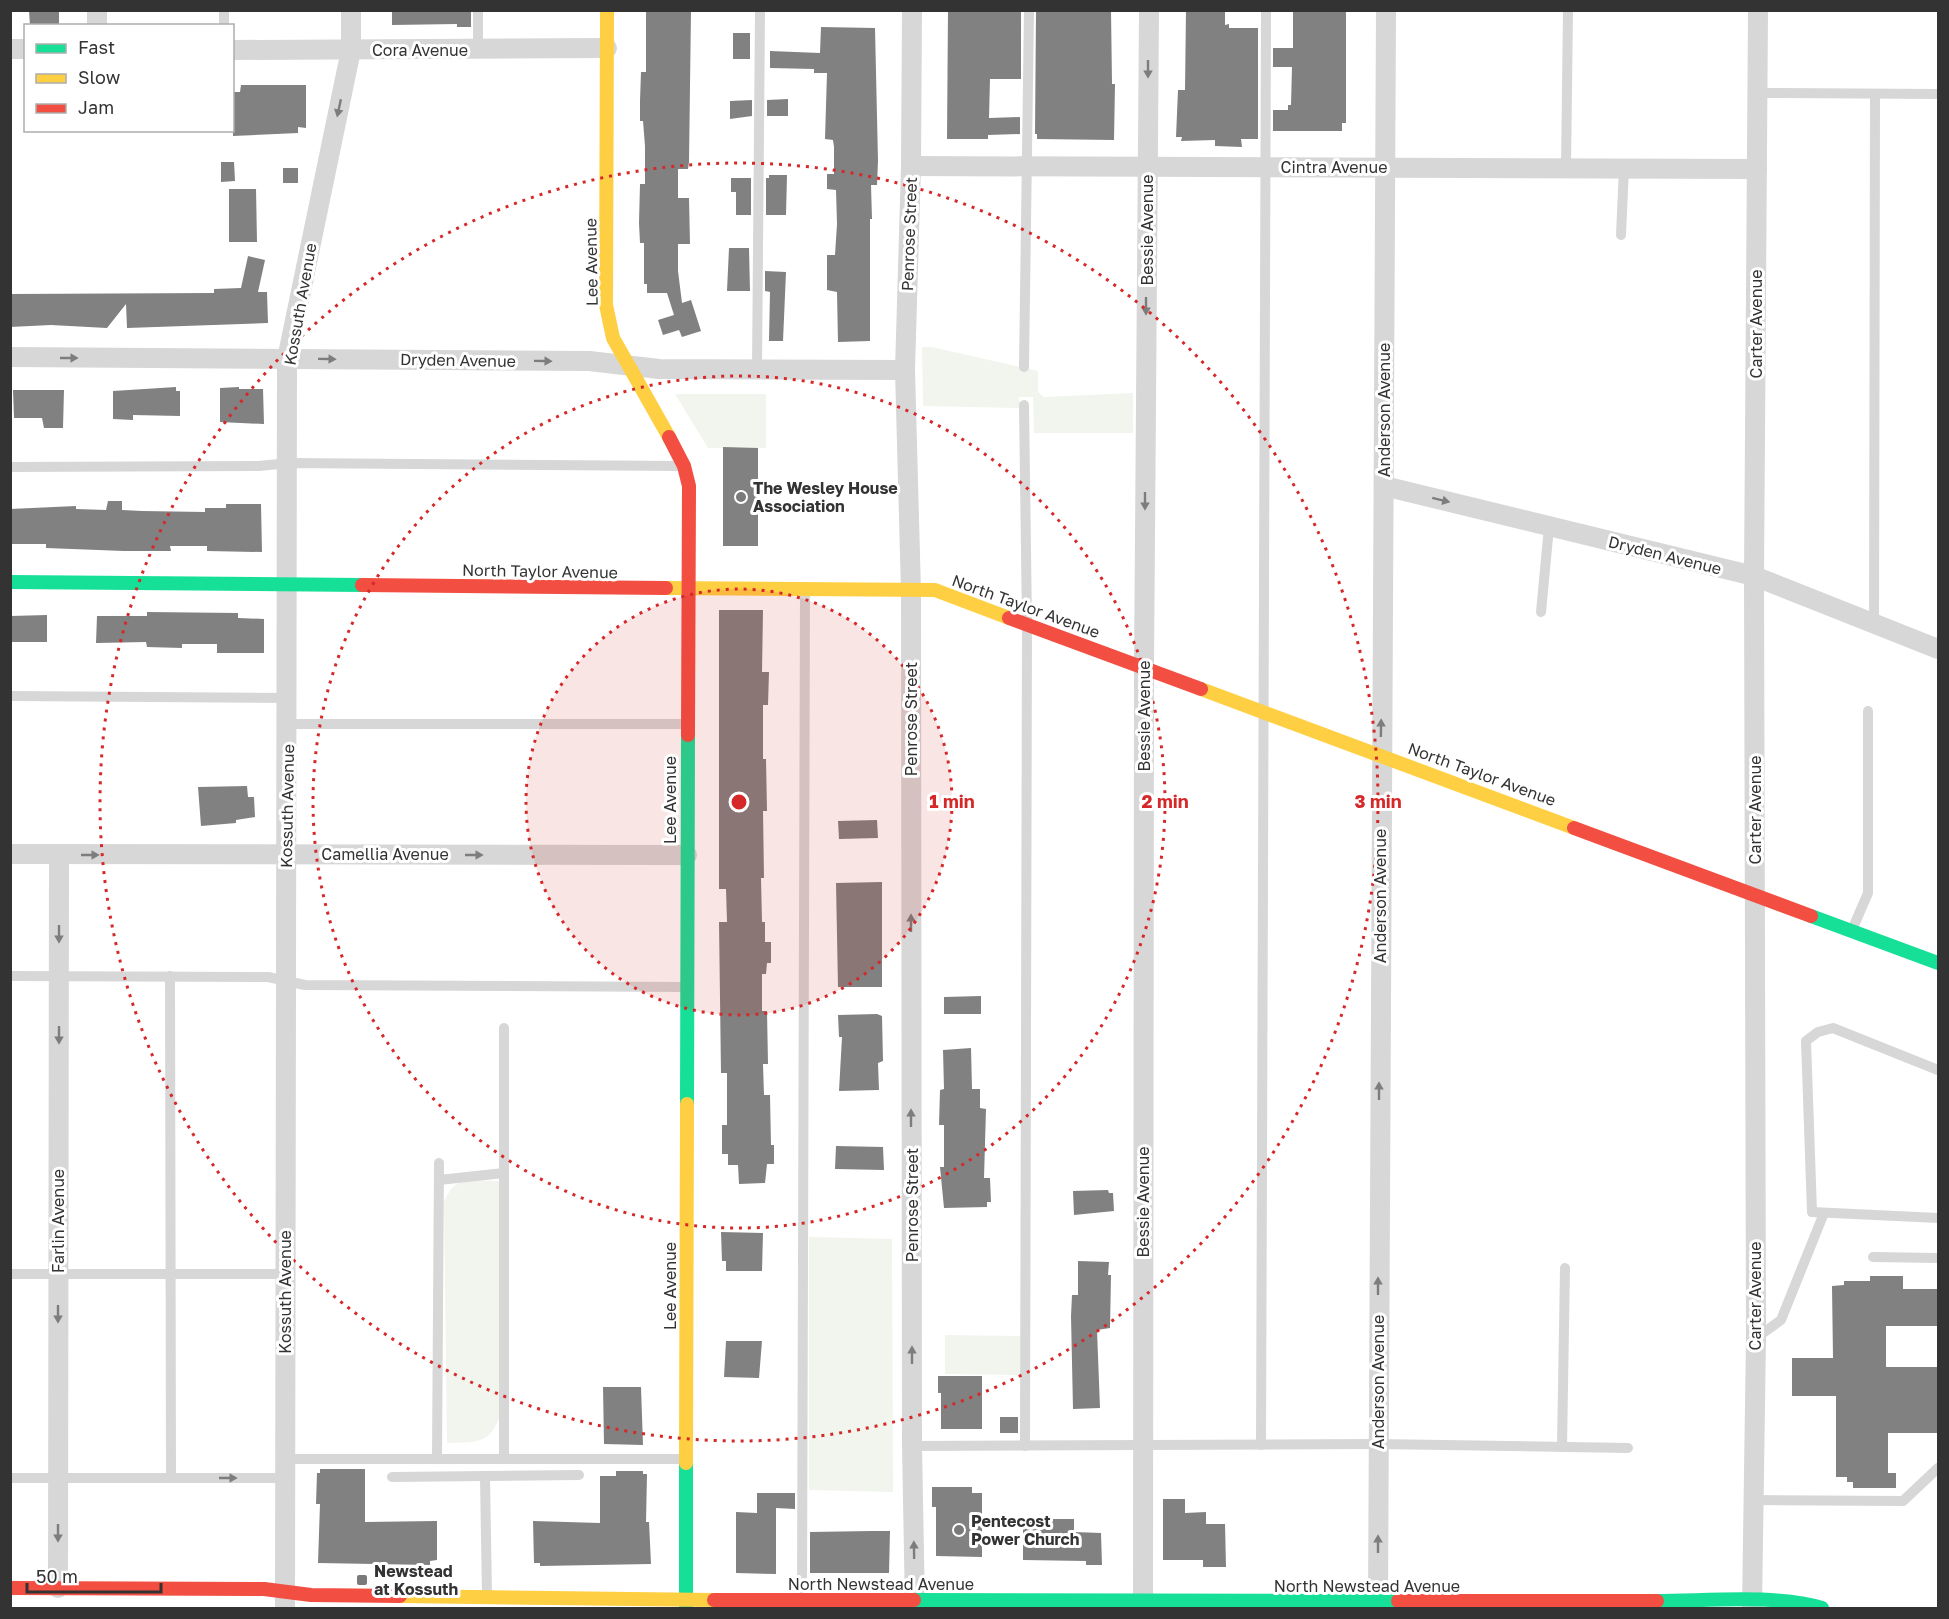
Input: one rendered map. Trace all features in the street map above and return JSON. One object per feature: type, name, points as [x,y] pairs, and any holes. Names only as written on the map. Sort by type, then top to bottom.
[{"type":"street","name":"Kossuth Avenue","points":[[285,1600],[286,854],[289,583],[287,359],[351,50],[351,10]]},
{"type":"street","name":"Lee Avenue","points":[[607,10],[606,305],[613,338],[684,466],[689,486],[686,1604]]},
{"type":"street","name":"Penrose Street","points":[[912,10],[911,166],[905,370],[910,588],[912,1446],[915,1604]]},
{"type":"street","name":"Bessie Avenue","points":[[1143,1601],[1144,667],[1149,10]]},
{"type":"street","name":"Anderson Avenue","points":[[1378,1602],[1386,10]]},
{"type":"street","name":"Carter Avenue","points":[[1752,1605],[1756,1338],[1754,576],[1758,10]]},
{"type":"street","name":"Cora Avenue","points":[[234,50],[607,48]]},
{"type":"street","name":"Cintra Avenue","points":[[911,166],[1757,169]]},
{"type":"street","name":"Dryden Avenue","points":[[10,357],[589,361],[658,369],[905,370]]},
{"type":"street","name":"Dryden Avenue","points":[[1384,486],[1754,576],[1938,650]]},
{"type":"street","name":"North Taylor Avenue","points":[[10,582],[289,583],[687,590],[910,588],[935,590],[1755,893],[1938,963]]},
{"type":"street","name":"Camellia Avenue","points":[[10,854],[687,855]]},
{"type":"street","name":"Farlin Avenue","points":[[58,1588],[59,855]]},
{"type":"street","name":"North Newstead Avenue","points":[[10,1588],[58,1588],[115,1598],[264,1589],[285,1600],[311,1595],[487,1597],[686,1604],[1028,1605],[1143,1601],[1752,1605],[1795,1602],[1822,1608]]},
{"type":"lane","points":[[478,10],[478,49]]},
{"type":"lane","points":[[757,370],[760,10]]},
{"type":"lane","points":[[1024,367],[1029,10]]},
{"type":"lane","points":[[1261,1445],[1266,10]]},
{"type":"lane","points":[[1566,168],[1568,10]]},
{"type":"lane","points":[[1758,93],[1938,94]]},
{"type":"lane","points":[[1874,625],[1875,94]]},
{"type":"lane","points":[[1622,235],[1624,168]]},
{"type":"lane","points":[[1024,405],[1027,623],[1025,1446]]},
{"type":"lane","points":[[10,467],[259,466],[288,463],[684,466]]},
{"type":"lane","points":[[1541,612],[1550,526]]},
{"type":"lane","points":[[802,1604],[805,589]]},
{"type":"lane","points":[[10,696],[288,698]]},
{"type":"lane","points":[[1852,930],[1868,893],[1868,711]]},
{"type":"lane","points":[[287,724],[687,724]]},
{"type":"lane","points":[[10,976],[268,976],[305,985],[687,987]]},
{"type":"lane","points":[[170,976],[171,1478]]},
{"type":"lane","points":[[504,1028],[504,1459]]},
{"type":"lane","points":[[1938,1070],[1833,1028],[1818,1032],[1806,1041],[1812,1212],[1938,1218]]},
{"type":"lane","points":[[437,1459],[440,1163]]},
{"type":"lane","points":[[440,1180],[504,1173]]},
{"type":"lane","points":[[1756,1338],[1780,1320],[1824,1213]]},
{"type":"lane","points":[[1873,1257],[1938,1258]]},
{"type":"lane","points":[[1562,1447],[1565,1268]]},
{"type":"lane","points":[[10,1274],[285,1274]]},
{"type":"lane","points":[[912,1446],[1377,1444],[1628,1448]]},
{"type":"lane","points":[[10,1478],[171,1478],[437,1459],[686,1459]]},
{"type":"lane","points":[[1753,1500],[1903,1502],[1938,1468]]},
{"type":"lane","points":[[392,1477],[579,1474]]},
{"type":"lane","points":[[485,1477],[487,1597]]},
{"type":"shaded area","points":[[922,347],[932,347],[1038,371],[1038,392],[1044,397],[1133,393],[1133,433],[1034,433],[1033,397],[1019,397],[1020,408],[923,406]]},
{"type":"shaded area","points":[[675,394],[766,394],[766,448],[708,448]]},
{"type":"shaded area","points":[[462,1180],[499,1181],[500,1416],[486,1437],[473,1442],[447,1443],[444,1201],[451,1189]]},
{"type":"shaded area","points":[[809,1237],[892,1239],[893,1492],[809,1490]]},
{"type":"shaded area","points":[[945,1335],[1020,1336],[1020,1375],[945,1374]]},
{"type":"building","points":[[29,10],[59,10],[59,24],[30,24]]},
{"type":"building","points":[[392,10],[471,10],[471,27],[457,27],[457,24],[392,25]]},
{"type":"building","points":[[646,10],[691,10],[689,162],[688,169],[678,169],[678,198],[689,198],[690,244],[678,244],[678,271],[682,303],[691,300],[701,331],[682,337],[679,330],[663,335],[658,320],[674,315],[667,293],[647,293],[647,284],[644,284],[644,243],[640,243],[639,223],[640,184],[645,184],[645,146],[643,121],[640,121],[640,101],[641,72],[646,72]]},
{"type":"building","points":[[948,10],[1021,10],[1021,79],[990,79],[989,118],[1020,117],[1020,134],[988,135],[988,139],[947,139]]},
{"type":"building","points":[[1036,10],[1111,10],[1112,84],[1115,84],[1114,140],[1037,139],[1037,134],[1035,134]]},
{"type":"building","points":[[1186,10],[1225,10],[1225,25],[1229,24],[1229,28],[1258,28],[1258,139],[1241,139],[1242,147],[1215,146],[1215,140],[1181,141],[1182,137],[1176,137],[1178,90],[1185,90]]},
{"type":"building","points":[[1293,10],[1346,10],[1346,123],[1342,123],[1342,131],[1273,131],[1273,110],[1288,110],[1288,105],[1291,105],[1292,67],[1273,67],[1273,48],[1293,48]]},
{"type":"building","points":[[821,27],[875,28],[878,161],[877,185],[871,185],[870,341],[838,342],[837,292],[827,290],[827,255],[835,255],[837,224],[836,190],[827,189],[827,174],[834,174],[834,147],[833,140],[825,139],[827,73],[814,73],[814,69],[770,68],[770,51],[820,53]]},
{"type":"building","points":[[733,33],[750,33],[750,59],[733,59]]},
{"type":"building","points":[[241,85],[306,85],[306,128],[298,127],[298,133],[233,136],[234,92],[240,92]]},
{"type":"building","points":[[788,99],[788,116],[767,116],[767,100]]},
{"type":"building","points":[[752,100],[752,116],[730,119],[730,101]]},
{"type":"building","points":[[221,162],[234,162],[235,181],[221,182]]},
{"type":"building","points":[[283,168],[298,168],[298,183],[283,183]]},
{"type":"building","points":[[769,175],[787,175],[786,215],[766,215],[766,178],[769,178]]},
{"type":"building","points":[[731,178],[751,178],[751,215],[736,215],[736,192],[731,192]]},
{"type":"building","points":[[229,189],[256,189],[257,242],[229,242]]},
{"type":"building","points":[[729,248],[749,248],[750,291],[727,291]]},
{"type":"building","points":[[248,256],[265,260],[258,292],[267,292],[268,323],[127,328],[126,304],[107,328],[51,325],[10,327],[10,294],[214,293],[214,289],[241,288]]},
{"type":"building","points":[[765,271],[786,272],[783,341],[769,341],[770,292],[765,291]]},
{"type":"building","points":[[176,387],[176,391],[180,391],[180,416],[133,415],[133,420],[113,419],[113,391]]},
{"type":"building","points":[[239,387],[239,389],[263,389],[264,424],[220,422],[220,388]]},
{"type":"building","points":[[13,390],[64,390],[63,428],[44,428],[42,418],[14,418]]},
{"type":"building","name":"The Wesley House Association","points":[[723,447],[758,448],[758,546],[723,546]]},
{"type":"building","points":[[108,501],[122,501],[122,510],[142,511],[205,512],[205,508],[226,508],[226,504],[261,504],[262,552],[207,551],[207,546],[170,546],[171,551],[124,551],[46,548],[46,544],[10,544],[10,509],[76,506],[76,509],[106,510]]},
{"type":"building","points":[[719,610],[763,610],[762,672],[769,672],[768,705],[763,705],[763,759],[766,759],[767,811],[763,811],[764,878],[761,878],[762,922],[765,922],[765,942],[771,942],[771,963],[767,963],[766,974],[762,974],[762,1011],[767,1011],[768,1064],[763,1064],[764,1095],[770,1095],[771,1145],[774,1145],[774,1164],[767,1164],[765,1183],[739,1184],[738,1165],[728,1165],[728,1154],[722,1154],[722,1125],[727,1125],[727,1073],[721,1073],[719,922],[727,922],[726,889],[719,889]]},
{"type":"building","points":[[147,612],[238,613],[238,618],[264,619],[264,653],[217,653],[217,644],[182,644],[182,648],[147,647],[146,642],[96,643],[97,616],[147,616]]},
{"type":"building","points":[[47,615],[47,642],[10,642],[10,616]]},
{"type":"building","points":[[247,786],[248,797],[254,797],[255,817],[236,820],[236,823],[201,826],[198,787]]},
{"type":"building","points":[[877,820],[878,838],[839,839],[838,821]]},
{"type":"building","points":[[882,882],[882,987],[838,987],[836,883]]},
{"type":"building","points":[[981,996],[981,1014],[944,1014],[944,997]]},
{"type":"building","points":[[877,1014],[882,1016],[883,1061],[878,1063],[879,1090],[839,1091],[842,1037],[839,1037],[838,1015]]},
{"type":"building","points":[[971,1048],[972,1089],[980,1089],[980,1108],[986,1109],[984,1178],[990,1178],[991,1202],[987,1202],[987,1207],[944,1208],[940,1167],[944,1167],[944,1125],[939,1125],[940,1090],[944,1089],[943,1050]]},
{"type":"building","points":[[836,1146],[883,1147],[884,1170],[835,1169]]},
{"type":"building","points":[[1108,1190],[1109,1193],[1113,1193],[1114,1211],[1074,1215],[1073,1191]]},
{"type":"building","points":[[721,1232],[763,1233],[762,1271],[726,1271],[726,1261],[722,1261]]},
{"type":"building","points":[[1078,1261],[1109,1262],[1108,1275],[1111,1275],[1110,1328],[1097,1330],[1100,1408],[1073,1409],[1071,1316],[1072,1295],[1078,1295]]},
{"type":"building","points":[[1870,1276],[1903,1276],[1903,1289],[1938,1289],[1938,1326],[1886,1326],[1886,1367],[1938,1367],[1938,1433],[1888,1433],[1888,1473],[1896,1473],[1896,1488],[1853,1488],[1853,1482],[1847,1482],[1847,1477],[1836,1477],[1836,1396],[1792,1396],[1792,1358],[1833,1358],[1832,1286],[1844,1285],[1844,1281],[1870,1281]]},
{"type":"building","points":[[726,1341],[762,1341],[759,1378],[724,1377]]},
{"type":"building","points":[[938,1376],[982,1376],[982,1429],[941,1429],[941,1393],[938,1393]]},
{"type":"building","points":[[603,1387],[641,1387],[643,1445],[604,1444]]},
{"type":"building","points":[[1000,1417],[1018,1417],[1018,1433],[1000,1433]]},
{"type":"building","points":[[320,1469],[365,1469],[365,1522],[437,1521],[437,1560],[430,1561],[430,1565],[318,1563],[320,1504],[316,1504],[317,1473],[320,1473]]},
{"type":"building","points":[[616,1471],[643,1471],[643,1474],[647,1474],[646,1522],[649,1522],[651,1564],[540,1566],[540,1563],[534,1563],[533,1521],[600,1523],[600,1476],[616,1476]]},
{"type":"building","name":"Pentecost Power Church","points":[[932,1487],[972,1487],[972,1493],[982,1493],[982,1557],[936,1556],[936,1507],[932,1507]]},
{"type":"building","points":[[757,1493],[795,1493],[795,1509],[776,1508],[776,1574],[736,1573],[736,1512],[757,1513]]},
{"type":"building","points":[[1163,1499],[1185,1499],[1185,1513],[1206,1512],[1206,1524],[1225,1524],[1226,1567],[1203,1567],[1203,1560],[1163,1560]]},
{"type":"building","points":[[1023,1519],[1074,1519],[1074,1532],[1101,1533],[1102,1565],[1086,1565],[1086,1561],[1023,1560]]},
{"type":"building","points":[[890,1531],[889,1573],[810,1573],[810,1532]]},
{"type":"traffic: fast","points":[[10,582],[362,585]]},
{"type":"traffic: fast","points":[[687,1104],[688,735]]},
{"type":"traffic: fast","points":[[1811,916],[1938,963]]},
{"type":"traffic: fast","points":[[686,1463],[686,1608]]},
{"type":"traffic: fast","points":[[914,1600],[1398,1601]]},
{"type":"traffic: fast","points":[[1657,1601],[1762,1600],[1784,1601],[1822,1608]]},
{"type":"traffic: slow","points":[[607,10],[606,305],[613,338],[669,437]]},
{"type":"traffic: slow","points":[[666,588],[935,590],[1009,618]]},
{"type":"traffic: slow","points":[[1201,689],[1574,828]]},
{"type":"traffic: slow","points":[[686,1463],[687,1104]]},
{"type":"traffic: slow","points":[[400,1596],[714,1600]]},
{"type":"traffic: jam","points":[[669,437],[684,466],[689,486],[688,735]]},
{"type":"traffic: jam","points":[[362,585],[666,588]]},
{"type":"traffic: jam","points":[[1009,618],[1201,689]]},
{"type":"traffic: jam","points":[[1574,828],[1811,916]]},
{"type":"traffic: jam","points":[[10,1588],[264,1589],[311,1595],[400,1596]]},
{"type":"traffic: jam","points":[[714,1600],[914,1600]]},
{"type":"traffic: jam","points":[[1398,1601],[1657,1601]]},
{"type":"place","name":"The Wesley House Association","points":[[741,497]]},
{"type":"place","name":"Pentecost Power Church","points":[[959,1530]]},
{"type":"place","name":"Newstead at Kossuth","points":[[362,1580]]}]
